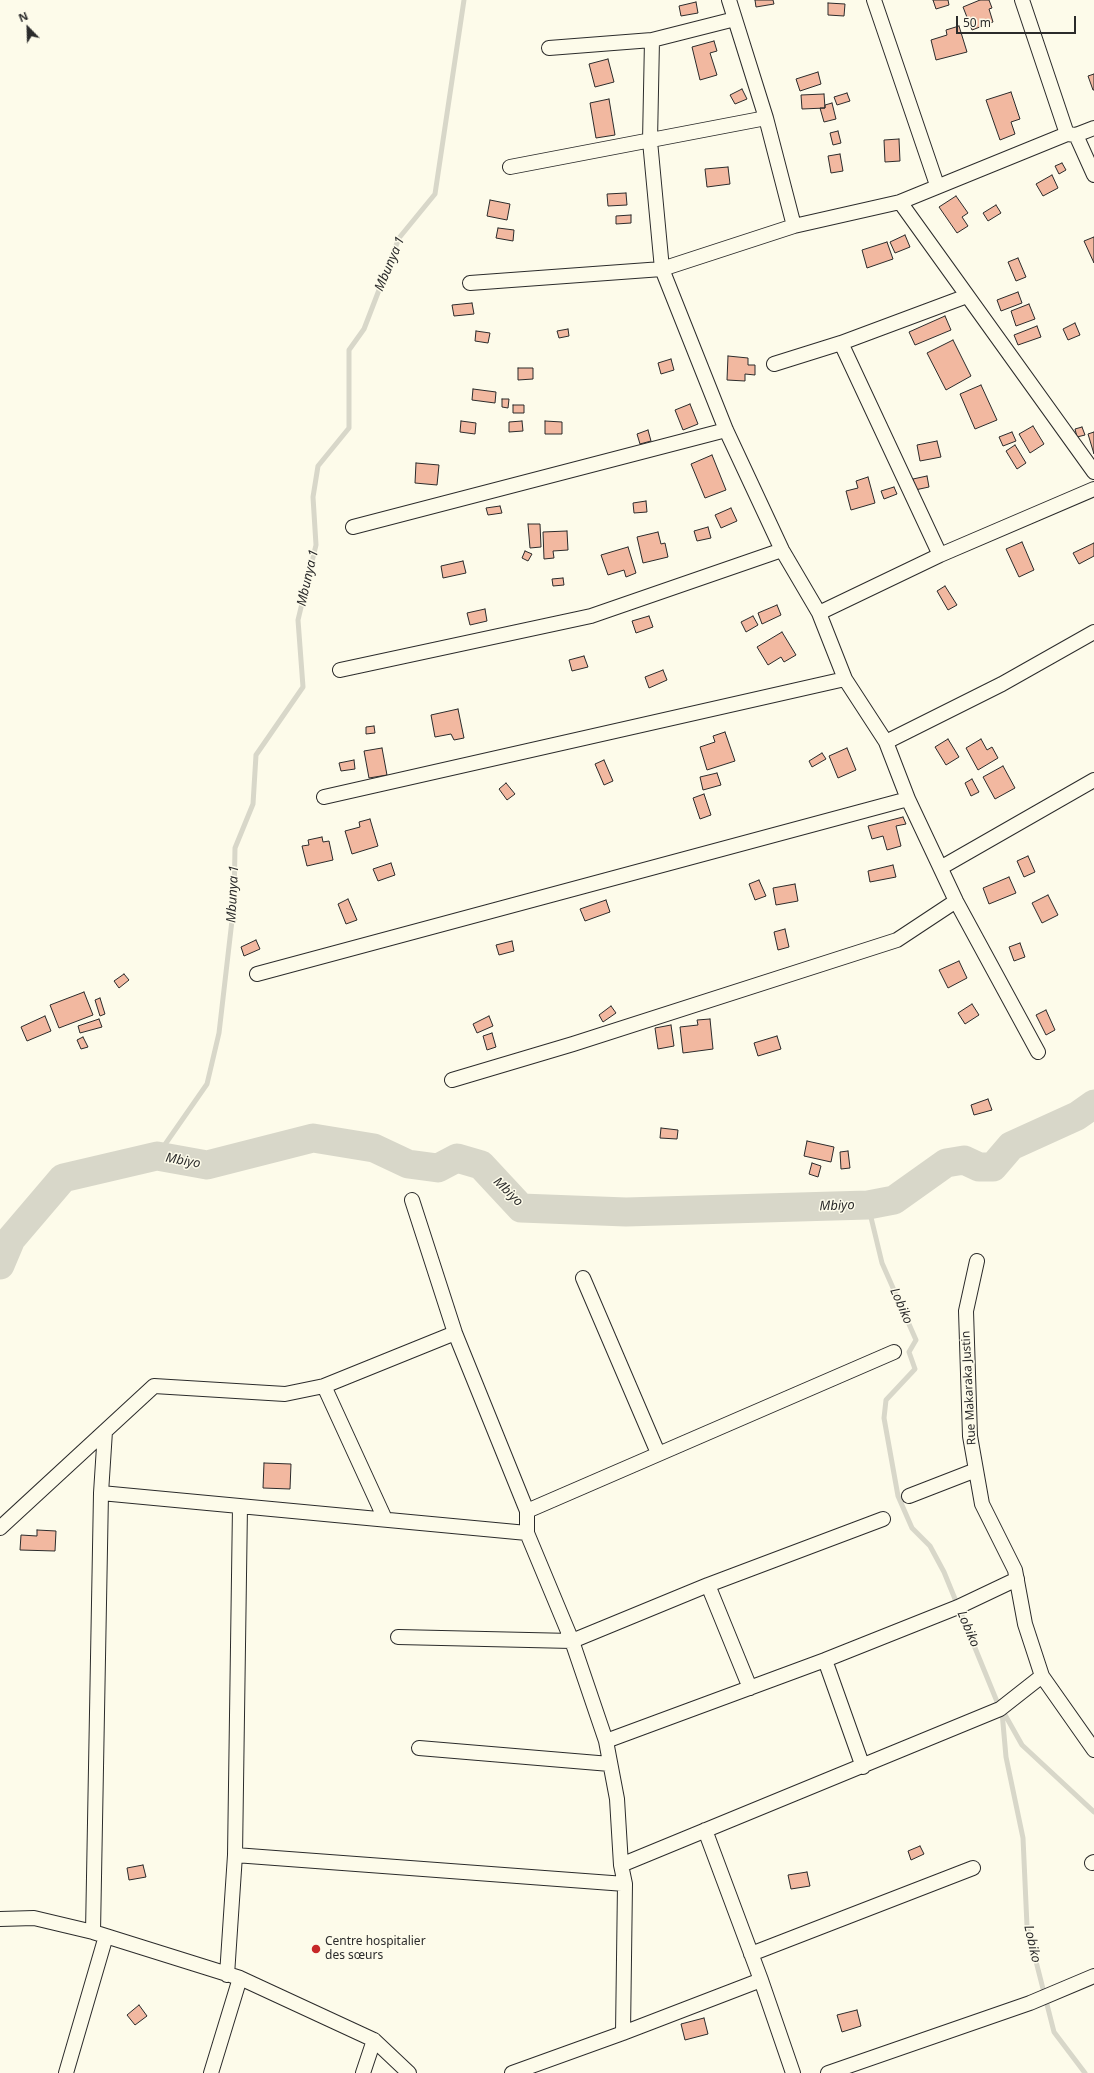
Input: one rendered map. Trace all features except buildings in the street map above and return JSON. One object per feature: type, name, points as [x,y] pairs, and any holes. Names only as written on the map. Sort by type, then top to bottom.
[{"type":"street","points":[[729,0],[766,118],[794,226]]},
{"type":"street","points":[[874,0],[937,186]]},
{"type":"street","points":[[1022,0],[1071,134],[1094,175]]},
{"type":"street","points":[[549,48],[652,40],[735,19]]},
{"type":"street","points":[[652,40],[650,141],[662,269],[726,430],[782,550],[819,613],[845,679],[886,742],[908,799],[942,867],[956,901],[1038,1052]]},
{"type":"street","points":[[510,167],[766,118]]},
{"type":"street","points":[[470,283],[662,269],[794,226],[900,202],[1071,134],[1094,128]]},
{"type":"street","points":[[900,202],[1094,472]]},
{"type":"street","points":[[774,364],[842,343],[967,296]]},
{"type":"street","points":[[842,343],[940,555]]},
{"type":"street","points":[[353,527],[726,430]]},
{"type":"street","points":[[819,613],[940,555],[1094,489]]},
{"type":"street","points":[[340,670],[591,616],[782,550]]},
{"type":"street","points":[[886,742],[1002,684],[1094,632]]},
{"type":"street","points":[[324,797],[845,679]]},
{"type":"street","points":[[942,867],[1094,780]]},
{"type":"street","points":[[257,974],[908,799]]},
{"type":"street","points":[[452,1080],[573,1044],[897,940],[956,901]]},
{"type":"street","points":[[412,1200],[455,1333],[527,1511],[527,1533],[572,1641],[606,1741],[617,1799],[621,1865],[624,1884],[623,2033]]},
{"type":"street","name":"Rue Makaraka Justin","points":[[977,1261],[966,1311],[970,1436],[982,1504],[1016,1570],[1026,1624],[1042,1676],[1094,1750]]},
{"type":"street","points":[[582,1278],[658,1453]]},
{"type":"street","points":[[0,1528],[154,1386],[284,1394],[324,1386],[455,1333]]},
{"type":"street","points":[[527,1511],[894,1352]]},
{"type":"street","points":[[324,1386],[385,1519]]},
{"type":"street","points":[[66,2073],[100,1934],[101,1493],[105,1431]]},
{"type":"street","points":[[909,1496],[976,1470]]},
{"type":"street","points":[[101,1493],[527,1533]]},
{"type":"street","points":[[211,2073],[234,1977],[240,1506]]},
{"type":"street","points":[[398,1637],[572,1641],[708,1585],[883,1519]]},
{"type":"street","points":[[606,1741],[825,1660],[958,1607],[1017,1579]]},
{"type":"street","points":[[708,1585],[750,1688]]},
{"type":"street","points":[[825,1660],[863,1766]]},
{"type":"street","points":[[621,1865],[1000,1709],[1042,1676]]},
{"type":"street","points":[[419,1748],[610,1764]]},
{"type":"street","points":[[705,1830],[761,1980],[792,2073]]},
{"type":"street","points":[[235,1855],[624,1884]]},
{"type":"street","points":[[751,1954],[973,1868]]},
{"type":"street","points":[[0,1919],[34,1918],[100,1934],[234,1977],[374,2040],[409,2073]]},
{"type":"street","points":[[828,2073],[1030,2003],[1094,1976]]},
{"type":"street","points":[[512,2073],[623,2033],[761,1980]]},
{"type":"street","points":[[363,2073],[374,2040]]},
{"type":"waterway","name":"Mbunya 1","points":[[157,1156],[207,1084],[219,1033],[234,903],[235,848],[253,804],[256,755],[303,687],[298,620],[316,545],[313,497],[318,466],[349,428],[349,350],[364,329],[399,238],[435,194],[464,0]]},
{"type":"waterway","name":"Mbiyo","points":[[0,1265],[11,1239],[63,1178],[157,1156],[207,1165],[313,1138],[374,1148],[408,1164],[438,1168],[457,1158],[481,1165],[521,1208],[626,1212],[868,1205],[894,1200],[946,1163],[964,1160],[979,1167],[993,1167],[1011,1146],[1077,1116],[1094,1104]]},
{"type":"waterway","name":"Lobiko","points":[[868,1205],[882,1263],[916,1340],[909,1352],[915,1369],[886,1400],[884,1418],[898,1496],[912,1528],[930,1546],[944,1572],[1002,1712],[1006,1757],[1023,1838],[1027,1926],[1054,2032],[1085,2073]]},
{"type":"waterway","points":[[1004,1713],[1022,1745],[1094,1812]]},
{"type":"place","name":"Centre hospitalier des sœurs","points":[[316,1949]]}]
